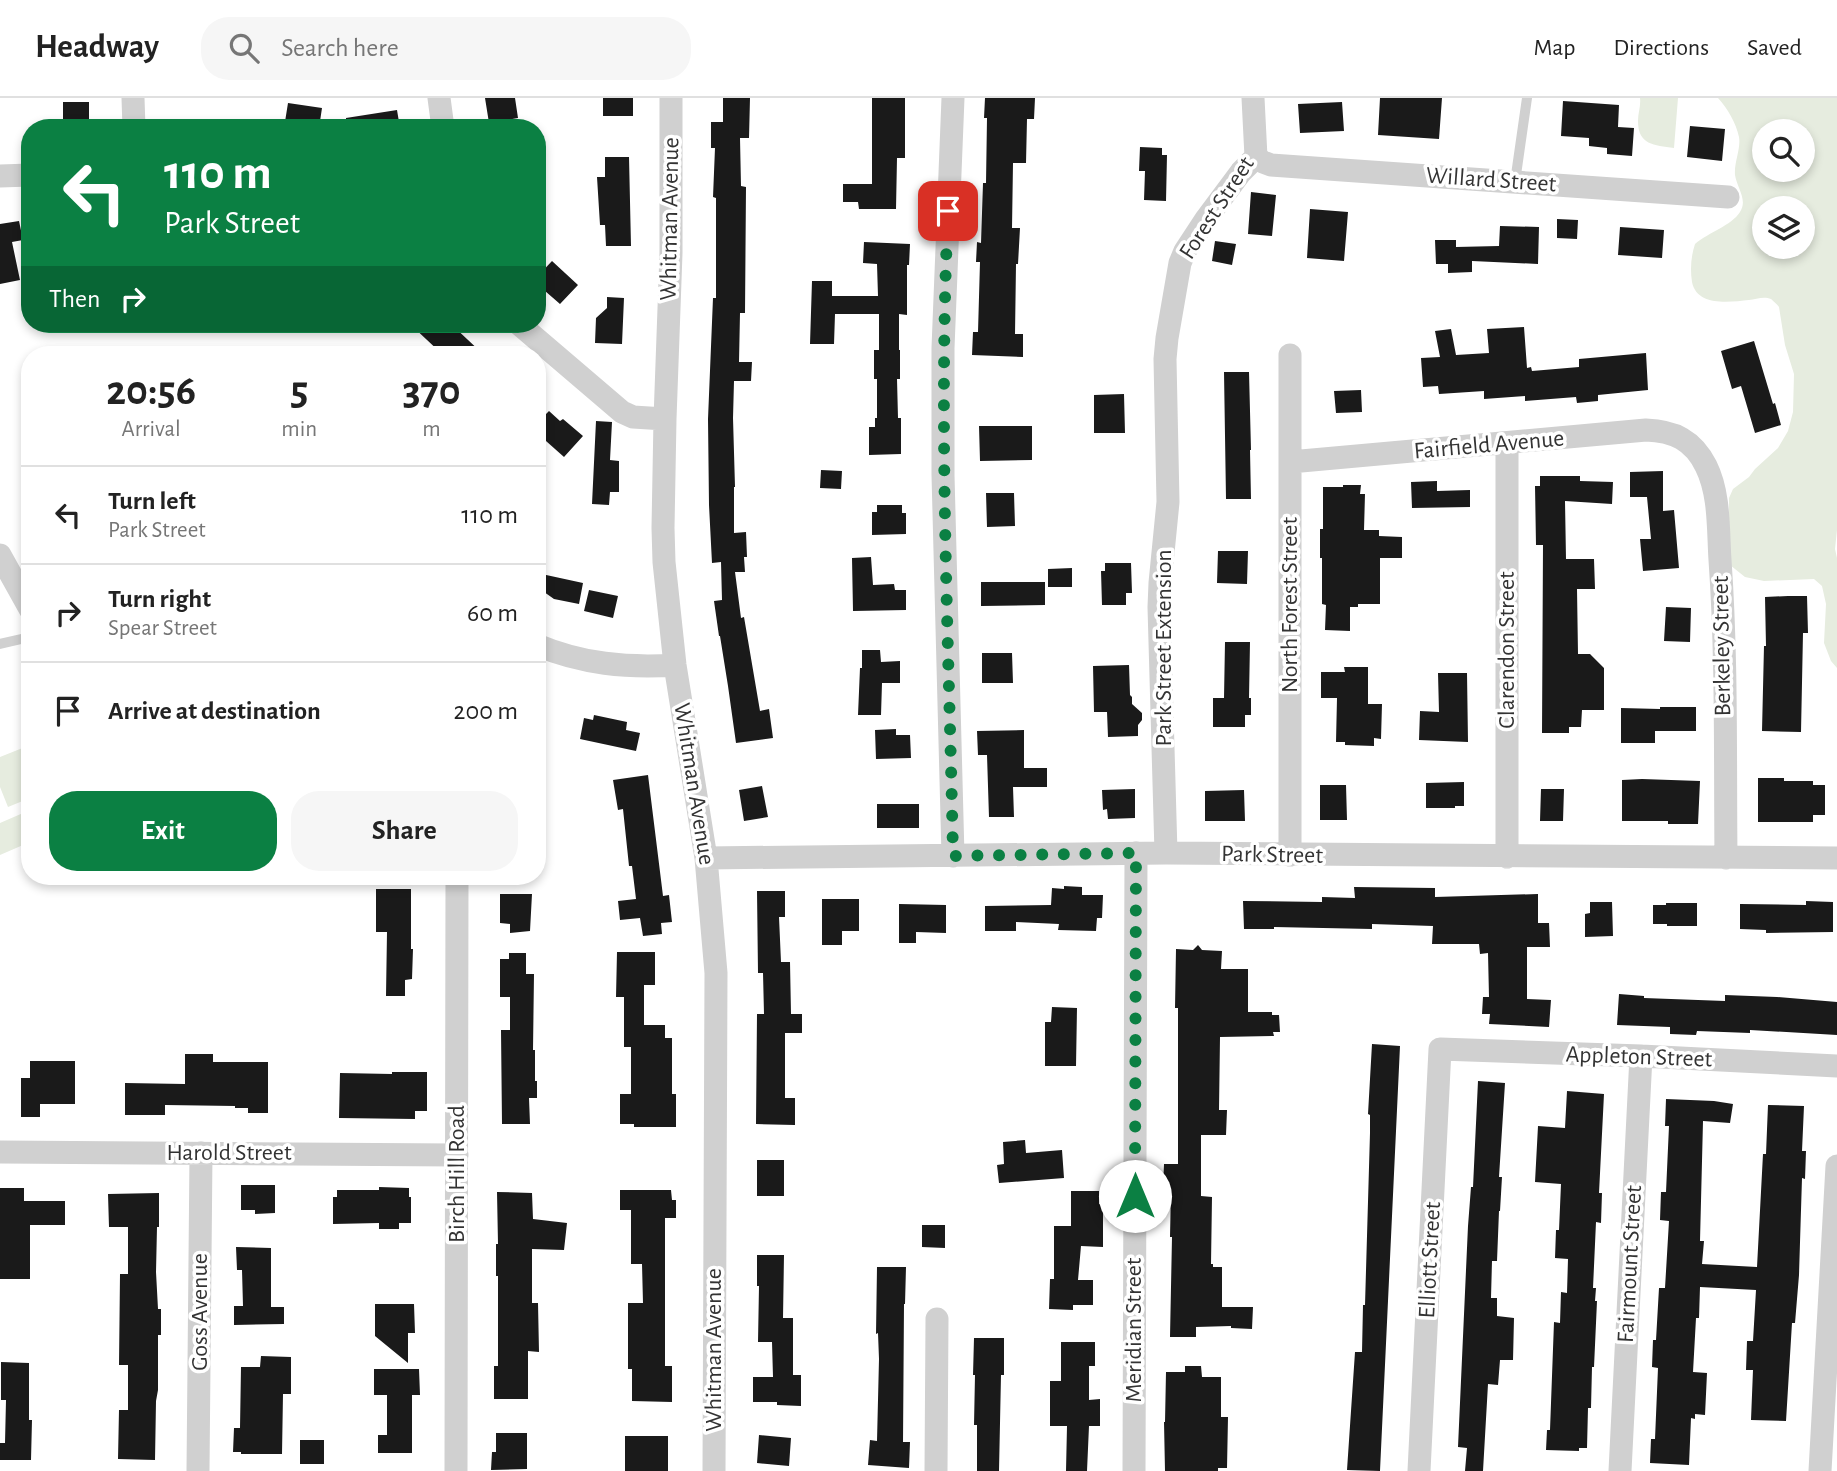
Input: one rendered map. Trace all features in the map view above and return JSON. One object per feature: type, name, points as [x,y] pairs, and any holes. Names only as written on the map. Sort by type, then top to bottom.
[{"type":"street","points":[[133,98],[134,119]]},
{"type":"street","points":[[439,98],[442,119]]},
{"type":"street","name":"Whitman Avenue","points":[[671,98],[664,562],[676,665],[706,858],[716,978],[714,1471]]},
{"type":"street","points":[[953,98],[943,348],[943,475],[953,856]]},
{"type":"street","name":"Forest Street","points":[[1167,443],[1165,359],[1180,263],[1206,219],[1256,157],[1253,98]]},
{"type":"street","name":"Willard Street","points":[[1256,157],[1271,165],[1728,197]]},
{"type":"street","points":[[0,176],[21,175]]},
{"type":"street","points":[[530,333],[545,346]]},
{"type":"street","points":[[546,347],[622,412],[634,417],[665,419]]},
{"type":"street","name":"North Forest Street","points":[[1290,355],[1290,855]]},
{"type":"street","name":"Fairfield Avenue","points":[[1290,462],[1646,430],[1668,432],[1686,442]]},
{"type":"street","name":"Berkeley Street","points":[[1686,442],[1707,467],[1717,517],[1723,603],[1726,858]]},
{"type":"street","name":"Park Street Extension","points":[[1166,853],[1159,607],[1168,502],[1167,443]]},
{"type":"street","name":"Clarendon Street","points":[[1507,443],[1507,857]]},
{"type":"street","points":[[0,555],[21,593]]},
{"type":"street","points":[[546,648],[598,663],[638,667],[676,665]]},
{"type":"street","name":"Park Street","points":[[706,858],[1136,853],[1837,858]]},
{"type":"street","name":"Meridian Street","points":[[1134,1471],[1136,853]]},
{"type":"street","name":"Birch Hill Road","points":[[456,1471],[457,885]]},
{"type":"street","name":"Appleton Street","points":[[1440,1049],[1837,1066]]},
{"type":"street","name":"Elliott Street","points":[[1419,1471],[1440,1049]]},
{"type":"street","name":"Fairmount Street","points":[[1620,1471],[1641,1056]]},
{"type":"street","name":"Harold Street","points":[[0,1152],[457,1155]]},
{"type":"street","name":"Goss Avenue","points":[[198,1471],[201,1153]]},
{"type":"street","points":[[1820,1471],[1837,1166]]},
{"type":"street","points":[[936,1471],[937,1319]]},
{"type":"lane","points":[[1516,182],[1527,98]]},
{"type":"lane","points":[[0,644],[21,639]]},
{"type":"shaded area","points":[[1640,98],[1678,98],[1674,148],[1648,142],[1641,135],[1638,121]]},
{"type":"shaded area","points":[[1718,98],[1837,98],[1837,668],[1824,643],[1826,604],[1822,586],[1814,579],[1764,581],[1745,577],[1730,565],[1729,498],[1733,489],[1778,448],[1788,431],[1793,412],[1794,374],[1785,345],[1779,307],[1771,299],[1715,301],[1700,296],[1692,282],[1691,263],[1695,244],[1736,217],[1743,203],[1735,175],[1739,137],[1728,111]]},
{"type":"shaded area","points":[[21,749],[21,802],[8,807],[0,787],[0,757]]},
{"type":"shaded area","points":[[21,814],[21,846],[0,855],[0,823]]},
{"type":"building","points":[[485,98],[515,98],[518,118],[488,119]]},
{"type":"building","points":[[603,98],[633,98],[633,116],[603,116]]},
{"type":"building","points":[[723,98],[750,98],[749,138],[740,138],[741,186],[746,187],[745,313],[740,313],[739,362],[752,362],[751,381],[734,381],[733,418],[734,533],[746,532],[747,557],[744,557],[745,572],[735,572],[741,618],[744,617],[760,711],[769,709],[773,738],[736,743],[714,601],[722,600],[721,562],[712,563],[709,505],[708,419],[713,298],[716,298],[716,198],[713,197],[715,148],[711,148],[711,122],[723,122]]},
{"type":"building","points":[[872,98],[905,98],[905,158],[897,158],[896,209],[859,209],[858,202],[843,202],[843,184],[872,184]]},
{"type":"building","points":[[985,98],[1035,98],[1034,119],[1027,119],[1026,163],[1013,163],[1012,228],[1020,228],[1016,264],[1015,334],[1023,334],[1023,357],[972,355],[973,332],[978,332],[980,262],[976,262],[977,242],[981,243],[983,183],[986,183]]},
{"type":"building","points":[[1380,98],[1442,98],[1439,139],[1378,135]]},
{"type":"building","points":[[1563,101],[1619,105],[1618,127],[1634,128],[1632,156],[1607,154],[1607,148],[1589,146],[1589,138],[1561,136]]},
{"type":"building","points":[[63,102],[89,102],[89,119],[63,119]]},
{"type":"building","points":[[1342,102],[1344,131],[1300,133],[1298,104]]},
{"type":"building","points":[[288,103],[322,108],[320,119],[285,119]]},
{"type":"building","points":[[397,110],[398,119],[346,119]]},
{"type":"building","points":[[1690,126],[1725,129],[1722,161],[1687,157]]},
{"type":"building","points":[[1140,147],[1162,148],[1162,155],[1167,155],[1166,201],[1144,200],[1145,171],[1139,171]]},
{"type":"building","points":[[605,157],[629,157],[631,246],[606,246],[605,225],[600,225],[597,177],[605,177]]},
{"type":"building","points":[[1251,192],[1276,195],[1272,236],[1248,234]]},
{"type":"building","points":[[1310,209],[1348,212],[1344,261],[1307,258]]},
{"type":"building","points":[[1557,219],[1578,220],[1577,239],[1557,238]]},
{"type":"building","points":[[19,221],[21,240],[12,242],[20,280],[0,284],[0,224]]},
{"type":"building","points":[[1500,226],[1539,227],[1538,264],[1472,261],[1472,272],[1448,273],[1448,264],[1436,264],[1435,240],[1456,240],[1456,247],[1499,246]]},
{"type":"building","points":[[1620,227],[1664,230],[1662,258],[1618,255]]},
{"type":"building","points":[[1215,241],[1236,244],[1232,265],[1212,261]]},
{"type":"building","points":[[864,242],[910,244],[907,265],[907,315],[899,314],[900,379],[897,379],[901,454],[869,455],[869,427],[875,427],[877,418],[874,350],[879,350],[879,314],[835,314],[834,344],[810,344],[812,281],[832,281],[832,296],[878,296],[877,264],[863,263]]},
{"type":"building","points":[[552,261],[578,285],[560,304],[546,292],[546,267]]},
{"type":"building","points":[[607,297],[624,298],[622,344],[595,343],[596,318],[607,308]]},
{"type":"building","points":[[1524,327],[1527,368],[1531,367],[1532,371],[1579,367],[1579,359],[1646,353],[1648,390],[1598,395],[1598,401],[1577,403],[1576,397],[1525,401],[1525,396],[1484,399],[1484,391],[1439,394],[1438,386],[1423,387],[1421,358],[1440,357],[1435,331],[1451,329],[1456,355],[1489,353],[1487,329]]},
{"type":"building","points":[[420,333],[461,333],[474,346],[433,346]]},
{"type":"building","points":[[1754,341],[1781,425],[1755,433],[1741,386],[1732,389],[1721,351]]},
{"type":"building","points":[[1224,372],[1249,372],[1251,499],[1226,499]]},
{"type":"building","points":[[1361,390],[1362,412],[1336,413],[1334,391]]},
{"type":"building","points":[[1124,394],[1125,433],[1094,433],[1094,395]]},
{"type":"building","points":[[549,411],[560,421],[563,419],[583,436],[564,457],[546,441],[546,414]]},
{"type":"building","points":[[596,421],[612,422],[610,460],[619,461],[619,492],[610,492],[609,505],[592,504]]},
{"type":"building","points":[[979,426],[1032,426],[1032,460],[980,461]]},
{"type":"building","points":[[821,470],[842,471],[841,489],[820,488]]},
{"type":"building","points":[[1663,471],[1663,511],[1674,510],[1679,568],[1643,571],[1640,539],[1651,539],[1647,497],[1630,497],[1630,472]]},
{"type":"building","points":[[1540,476],[1580,476],[1580,481],[1613,482],[1612,504],[1565,501],[1566,559],[1594,559],[1595,589],[1577,589],[1578,654],[1590,654],[1604,668],[1604,710],[1582,710],[1581,727],[1569,727],[1569,733],[1542,733],[1543,545],[1536,545],[1535,486],[1540,486]]},
{"type":"building","points":[[1437,481],[1437,491],[1470,490],[1470,507],[1412,508],[1411,482]]},
{"type":"building","points":[[1361,485],[1360,494],[1365,494],[1364,530],[1379,530],[1379,536],[1402,537],[1402,558],[1380,558],[1380,604],[1358,604],[1358,607],[1350,607],[1350,631],[1325,630],[1326,605],[1322,604],[1320,529],[1323,529],[1323,487]]},
{"type":"building","points":[[986,493],[1014,493],[1015,526],[987,527]]},
{"type":"building","points":[[877,505],[902,505],[902,513],[906,513],[906,534],[872,535],[872,512],[877,512]]},
{"type":"building","points":[[1218,551],[1248,551],[1247,584],[1217,583]]},
{"type":"building","points":[[871,557],[873,585],[894,584],[895,590],[906,590],[906,610],[853,611],[852,558]]},
{"type":"building","points":[[1105,563],[1131,563],[1132,593],[1126,593],[1126,605],[1102,605],[1101,571],[1105,571]]},
{"type":"building","points":[[1072,568],[1072,587],[1048,587],[1048,569]]},
{"type":"building","points":[[546,575],[583,583],[579,604],[554,599],[546,593]]},
{"type":"building","points":[[981,582],[1045,582],[1045,605],[981,606]]},
{"type":"building","points":[[589,590],[618,596],[613,618],[584,611]]},
{"type":"building","points":[[1807,596],[1808,633],[1803,633],[1801,732],[1762,731],[1765,597]]},
{"type":"building","points":[[1666,607],[1691,608],[1690,642],[1664,641]]},
{"type":"building","points":[[1225,642],[1250,642],[1251,715],[1245,715],[1245,727],[1213,727],[1213,698],[1224,698]]},
{"type":"building","points":[[862,650],[880,650],[881,662],[900,661],[900,683],[882,683],[881,715],[858,715]]},
{"type":"building","points":[[982,653],[1012,653],[1013,683],[982,683]]},
{"type":"building","points":[[1129,665],[1132,704],[1142,713],[1138,736],[1108,737],[1107,712],[1094,712],[1093,666]]},
{"type":"building","points":[[1344,667],[1368,667],[1368,704],[1382,704],[1381,739],[1374,738],[1374,746],[1336,742],[1337,698],[1321,698],[1321,672],[1345,672]]},
{"type":"building","points":[[1438,673],[1467,673],[1468,742],[1419,740],[1420,711],[1439,712]]},
{"type":"building","points":[[1696,707],[1696,731],[1655,731],[1655,743],[1621,743],[1621,708]]},
{"type":"building","points":[[594,715],[627,722],[626,730],[640,733],[636,751],[580,739],[584,718],[593,720]]},
{"type":"building","points":[[896,729],[896,735],[910,735],[911,758],[876,759],[875,730]]},
{"type":"building","points":[[1024,730],[1024,768],[1047,768],[1047,787],[1013,787],[1014,817],[989,817],[987,755],[978,755],[977,731]]},
{"type":"building","points":[[648,775],[663,896],[669,895],[672,922],[661,923],[662,934],[643,936],[640,918],[620,920],[618,901],[636,899],[632,866],[629,866],[623,809],[618,810],[613,780]]},
{"type":"building","points":[[1758,778],[1813,781],[1813,785],[1825,785],[1825,815],[1813,815],[1813,822],[1758,822]]},
{"type":"building","points":[[1622,780],[1700,781],[1698,824],[1622,821]]},
{"type":"building","points":[[1464,782],[1464,806],[1426,808],[1426,783]]},
{"type":"building","points":[[1320,785],[1346,785],[1347,820],[1320,820]]},
{"type":"building","points":[[762,786],[768,817],[744,821],[739,790]]},
{"type":"building","points":[[1135,789],[1135,818],[1108,819],[1107,809],[1103,810],[1102,790]]},
{"type":"building","points":[[1541,789],[1564,789],[1563,821],[1540,821]]},
{"type":"building","points":[[1244,790],[1245,821],[1205,821],[1205,791]]},
{"type":"building","points":[[877,804],[919,804],[919,828],[877,828]]},
{"type":"building","points":[[1064,886],[1082,887],[1082,895],[1103,895],[1102,918],[1097,918],[1096,931],[1058,930],[1059,924],[1016,922],[1016,931],[985,931],[985,906],[1051,905],[1052,888],[1064,889]]},
{"type":"building","points":[[1354,887],[1435,888],[1435,897],[1538,894],[1538,923],[1549,923],[1550,947],[1527,947],[1527,999],[1551,1000],[1549,1027],[1489,1024],[1490,1014],[1482,1014],[1483,997],[1489,997],[1488,953],[1480,954],[1479,944],[1432,944],[1433,926],[1372,924],[1372,929],[1244,929],[1243,901],[1322,902],[1322,897],[1355,898]]},
{"type":"building","points":[[376,889],[411,889],[412,979],[405,980],[405,996],[386,996],[387,932],[376,932]]},
{"type":"building","points":[[757,891],[785,891],[785,917],[779,917],[781,962],[790,962],[791,1014],[802,1014],[802,1033],[785,1033],[785,1098],[795,1098],[795,1125],[756,1124],[757,1014],[764,1014],[763,973],[758,973]]},
{"type":"building","points":[[500,894],[532,894],[530,931],[510,933],[510,924],[500,923]]},
{"type":"building","points":[[822,899],[859,899],[859,931],[842,931],[842,945],[822,945]]},
{"type":"building","points":[[1806,901],[1833,902],[1833,932],[1766,933],[1766,930],[1740,929],[1740,904],[1806,905]]},
{"type":"building","points":[[1590,902],[1612,902],[1613,936],[1585,937],[1585,914],[1590,913]]},
{"type":"building","points":[[1697,903],[1697,926],[1653,924],[1653,905]]},
{"type":"building","points":[[899,904],[946,905],[946,933],[916,932],[916,943],[899,943]]},
{"type":"building","points":[[1198,945],[1202,950],[1222,951],[1221,969],[1248,969],[1248,1012],[1272,1012],[1272,1015],[1279,1015],[1280,1032],[1273,1032],[1274,1036],[1220,1037],[1219,1110],[1227,1110],[1226,1135],[1201,1135],[1201,1196],[1212,1197],[1211,1264],[1213,1267],[1222,1267],[1222,1307],[1253,1307],[1252,1329],[1231,1326],[1196,1327],[1196,1337],[1170,1337],[1171,1189],[1163,1189],[1164,1164],[1178,1164],[1176,949],[1193,950]]},
{"type":"building","points":[[617,952],[655,952],[655,985],[644,985],[644,1025],[665,1025],[665,1038],[672,1038],[672,1094],[676,1094],[676,1127],[634,1127],[634,1124],[620,1124],[620,1094],[631,1094],[631,1047],[624,1047],[624,997],[616,997]]},
{"type":"building","points":[[509,953],[526,953],[526,974],[534,974],[533,1050],[537,1098],[529,1098],[530,1124],[502,1124],[501,1030],[510,1030],[510,997],[500,997],[500,959],[509,959]]},
{"type":"building","points":[[1619,994],[1644,998],[1725,1001],[1725,995],[1837,1002],[1837,1035],[1750,1030],[1750,1033],[1697,1031],[1696,1035],[1670,1034],[1670,1027],[1617,1025]]},
{"type":"building","points":[[1052,1007],[1077,1008],[1076,1066],[1045,1066],[1045,1022],[1051,1022]]},
{"type":"building","points":[[1372,1044],[1400,1046],[1380,1471],[1347,1470],[1355,1352],[1362,1352],[1365,1305],[1370,1133],[1368,1114]]},
{"type":"building","points":[[185,1054],[213,1054],[213,1062],[268,1062],[268,1113],[248,1113],[248,1108],[235,1106],[165,1105],[165,1115],[125,1115],[125,1083],[185,1084]]},
{"type":"building","points":[[30,1061],[75,1061],[75,1104],[40,1104],[40,1117],[21,1117],[21,1078],[30,1078]]},
{"type":"building","points":[[427,1072],[427,1111],[415,1111],[415,1119],[339,1118],[340,1073]]},
{"type":"building","points":[[1478,1081],[1505,1083],[1497,1261],[1492,1261],[1491,1298],[1497,1298],[1497,1316],[1514,1318],[1513,1360],[1500,1360],[1498,1385],[1488,1384],[1483,1471],[1465,1471],[1467,1448],[1458,1447]]},
{"type":"building","points":[[1567,1091],[1604,1094],[1599,1193],[1602,1193],[1601,1223],[1596,1222],[1593,1288],[1596,1288],[1597,1301],[1594,1367],[1591,1408],[1588,1408],[1587,1448],[1579,1448],[1579,1451],[1546,1450],[1547,1430],[1550,1430],[1554,1322],[1560,1323],[1561,1292],[1567,1293],[1568,1259],[1555,1258],[1561,1184],[1535,1182],[1538,1126],[1565,1128]]},
{"type":"building","points":[[1666,1099],[1733,1104],[1730,1123],[1703,1121],[1700,1241],[1704,1241],[1702,1264],[1757,1267],[1768,1105],[1804,1106],[1802,1151],[1806,1151],[1805,1179],[1802,1178],[1799,1275],[1795,1323],[1792,1323],[1786,1421],[1751,1420],[1753,1370],[1746,1370],[1747,1341],[1753,1341],[1756,1290],[1700,1287],[1693,1372],[1707,1373],[1705,1415],[1695,1414],[1695,1419],[1691,1418],[1689,1465],[1650,1463],[1651,1439],[1655,1439],[1658,1368],[1652,1367],[1653,1340],[1656,1340],[1659,1288],[1665,1288],[1669,1221],[1660,1220],[1661,1192],[1666,1192],[1669,1126],[1665,1126]]},
{"type":"building","points":[[1025,1140],[1026,1153],[1062,1150],[1064,1178],[999,1183],[997,1165],[1004,1164],[1003,1142]]},
{"type":"building","points":[[757,1160],[784,1160],[784,1196],[757,1196]]},
{"type":"building","points":[[241,1185],[275,1185],[275,1213],[255,1214],[255,1210],[241,1210]]},
{"type":"building","points":[[379,1187],[409,1188],[411,1223],[399,1223],[399,1229],[379,1229],[379,1223],[333,1224],[333,1197],[337,1197],[337,1190],[379,1190]]},
{"type":"building","points":[[0,1188],[24,1188],[24,1201],[65,1201],[65,1225],[30,1225],[30,1279],[0,1279]]},
{"type":"building","points":[[620,1190],[671,1190],[672,1200],[676,1200],[676,1218],[665,1218],[665,1366],[672,1366],[672,1402],[632,1401],[632,1369],[628,1369],[628,1303],[643,1303],[642,1264],[631,1264],[631,1210],[620,1210]]},
{"type":"building","points":[[1071,1191],[1099,1191],[1099,1204],[1103,1204],[1103,1247],[1081,1246],[1078,1280],[1093,1280],[1093,1305],[1073,1305],[1073,1310],[1049,1309],[1050,1279],[1054,1279],[1054,1226],[1071,1226]]},
{"type":"building","points":[[497,1192],[532,1193],[533,1219],[567,1223],[564,1250],[532,1249],[532,1303],[538,1303],[539,1352],[528,1351],[528,1399],[494,1399],[494,1366],[498,1366]]},
{"type":"building","points":[[159,1193],[156,1272],[161,1335],[158,1335],[155,1460],[118,1459],[119,1410],[128,1410],[128,1365],[119,1365],[120,1274],[128,1274],[128,1227],[109,1227],[108,1194]]},
{"type":"building","points":[[922,1225],[945,1225],[945,1248],[922,1247]]},
{"type":"building","points":[[236,1247],[271,1248],[271,1307],[284,1307],[284,1324],[234,1325],[234,1306],[243,1306],[242,1270],[237,1270]]},
{"type":"building","points":[[757,1255],[784,1255],[783,1318],[793,1318],[793,1375],[801,1375],[801,1406],[753,1402],[753,1377],[773,1377],[772,1342],[758,1342]]},
{"type":"building","points":[[877,1267],[906,1267],[903,1442],[910,1442],[909,1468],[868,1465],[870,1440],[877,1441]]},
{"type":"building","points":[[375,1304],[414,1304],[415,1333],[408,1333],[408,1363],[375,1336]]},
{"type":"building","points":[[974,1338],[1004,1338],[999,1471],[977,1471]]},
{"type":"building","points":[[1061,1342],[1095,1342],[1095,1366],[1089,1366],[1089,1400],[1100,1399],[1100,1426],[1089,1426],[1087,1471],[1066,1471],[1067,1426],[1050,1426],[1050,1381],[1061,1381]]},
{"type":"building","points":[[261,1356],[291,1357],[291,1394],[283,1394],[282,1454],[233,1452],[234,1428],[240,1428],[241,1367],[260,1367]]},
{"type":"building","points":[[1,1362],[29,1363],[31,1460],[0,1460],[0,1443],[5,1443],[6,1400],[1,1400]]},
{"type":"building","points":[[1185,1366],[1201,1366],[1202,1377],[1221,1377],[1221,1417],[1228,1417],[1227,1468],[1218,1468],[1218,1471],[1165,1471],[1166,1372],[1185,1372]]},
{"type":"building","points":[[374,1369],[419,1369],[420,1395],[412,1395],[412,1453],[378,1453],[378,1435],[387,1435],[387,1395],[374,1395]]},
{"type":"building","points":[[496,1433],[527,1433],[527,1469],[491,1470],[492,1452],[496,1452]]},
{"type":"building","points":[[759,1435],[791,1438],[789,1466],[757,1463]]},
{"type":"building","points":[[625,1436],[668,1436],[668,1471],[625,1471]]},
{"type":"building","points":[[300,1440],[324,1440],[324,1464],[300,1464]]},
{"type":"route","points":[[948,211],[943,348],[943,475],[953,856],[1136,853],[1135,1196]]}]
